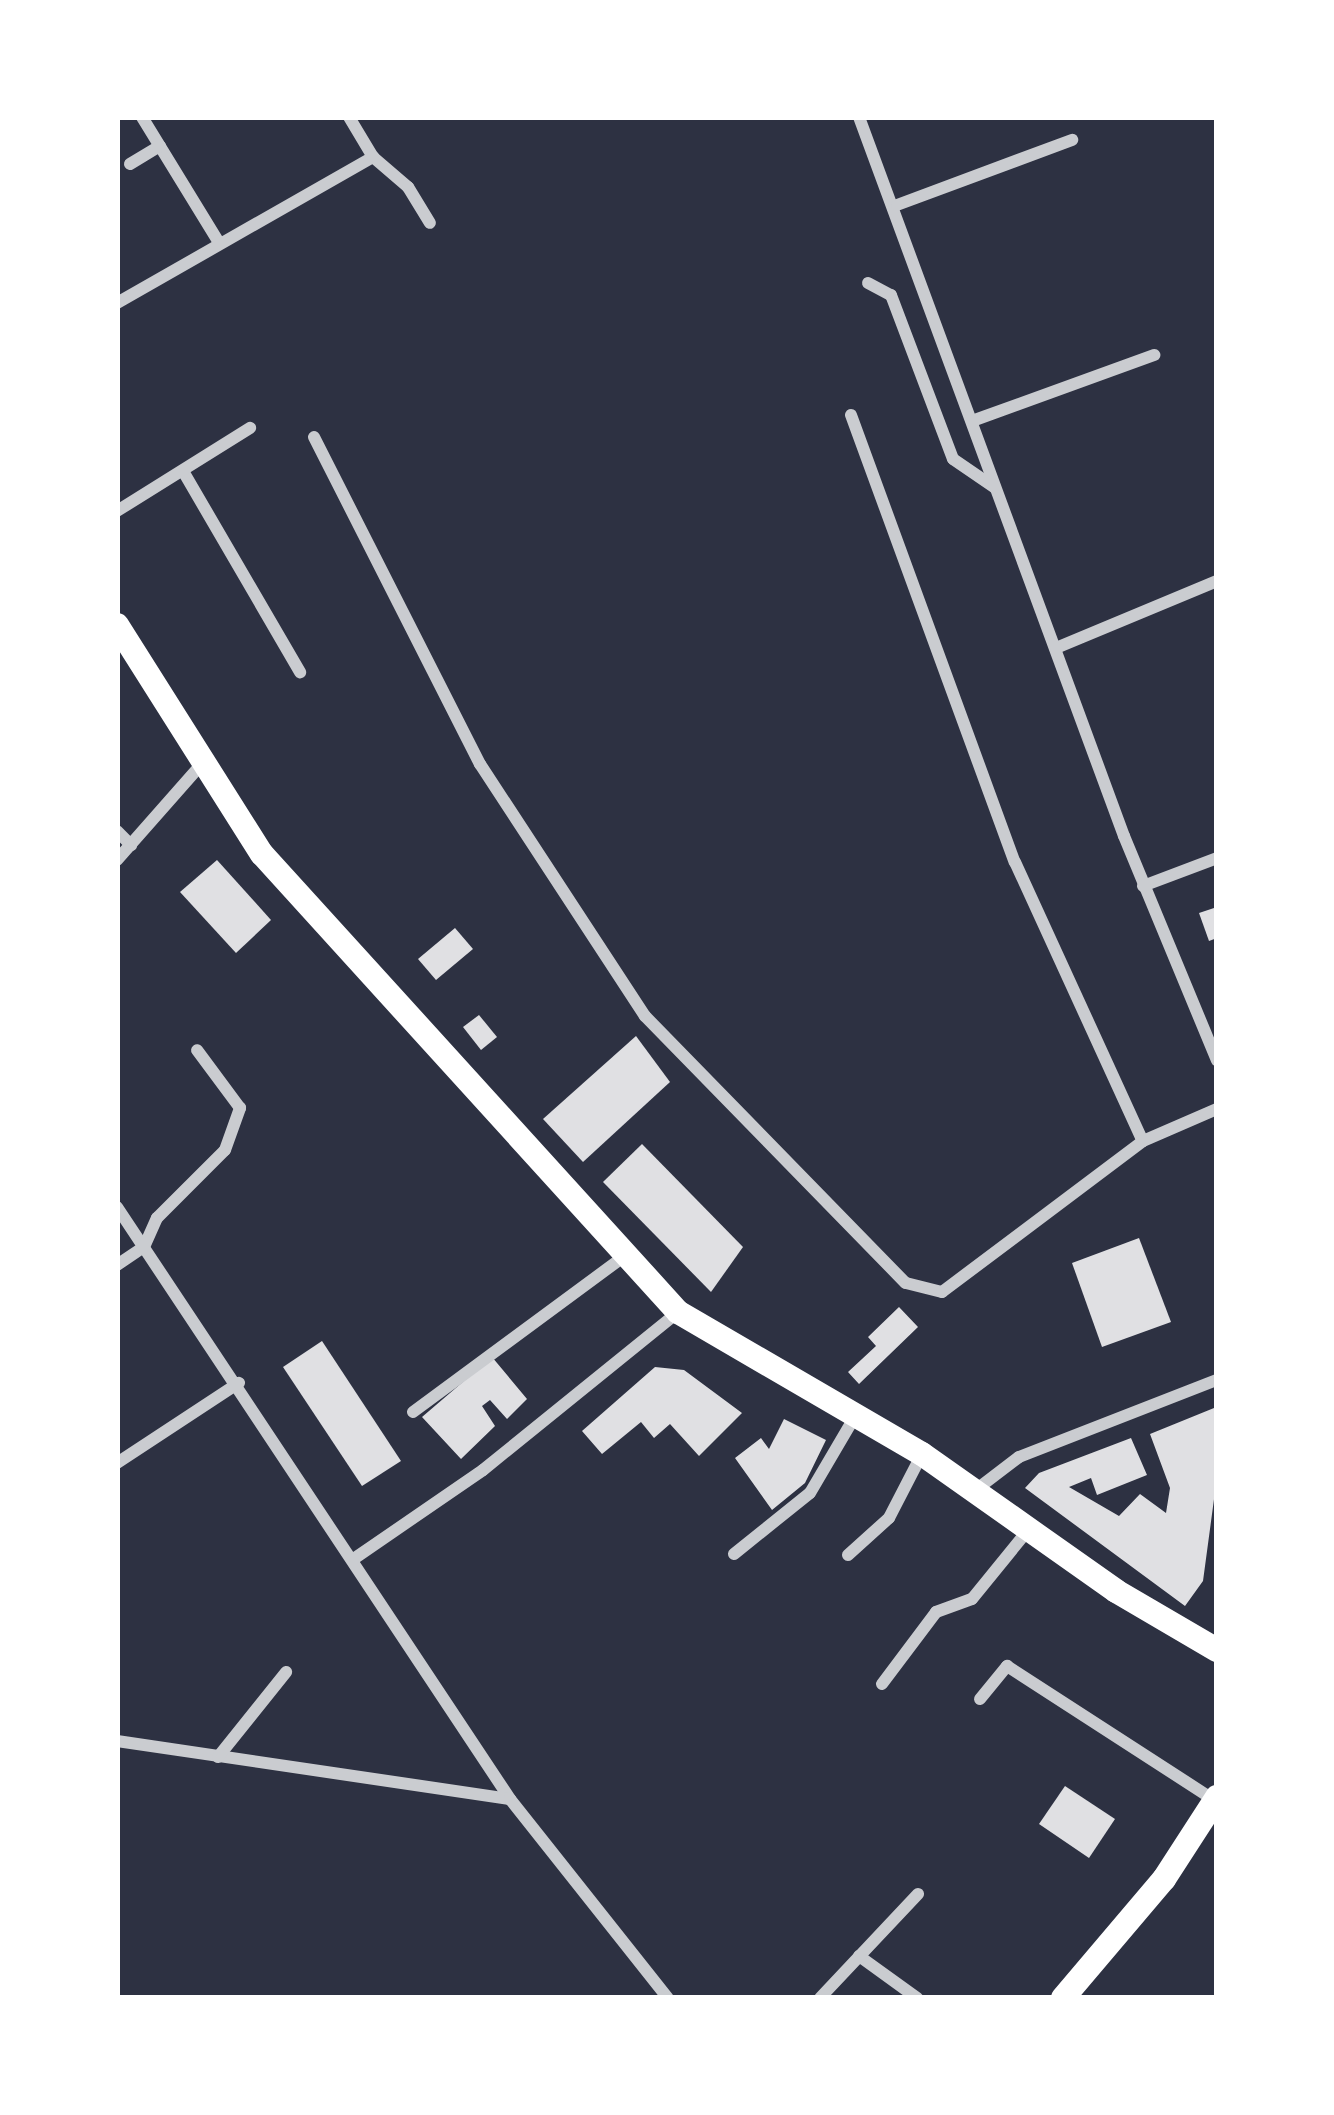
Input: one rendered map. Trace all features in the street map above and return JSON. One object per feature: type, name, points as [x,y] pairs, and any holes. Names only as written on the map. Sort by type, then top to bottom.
[{"type":"main road","points":[[117,626],[200,766],[335,941],[678,1312],[922,1454],[1028,1530],[1217,1650]]},
{"type":"main road","points":[[1063,1998],[1164,1879],[1216,1799]]},
{"type":"street","points":[[142,117],[218,242]]},
{"type":"street","points":[[349,117],[373,157],[408,187],[430,223]]},
{"type":"street","points":[[860,117],[897,205],[995,488],[1143,886],[1217,1060]]},
{"type":"street","points":[[897,205],[1072,140]]},
{"type":"street","points":[[130,164],[160,146]]},
{"type":"street","points":[[117,303],[373,157]]},
{"type":"street","points":[[868,283],[891,295],[953,459],[995,488]]},
{"type":"street","points":[[972,421],[1154,355]]},
{"type":"street","points":[[850,415],[1015,862],[1142,1141]]},
{"type":"street","points":[[117,511],[250,428]]},
{"type":"street","points":[[314,437],[480,764],[645,1016],[906,1283],[942,1292],[1142,1141],[1217,1109]]},
{"type":"street","points":[[183,471],[300,672]]},
{"type":"street","points":[[1056,648],[1217,581]]},
{"type":"street","points":[[117,860],[200,766]]},
{"type":"street","points":[[117,831],[131,845]]},
{"type":"street","points":[[1143,886],[1217,858]]},
{"type":"street","points":[[117,1265],[145,1247],[158,1219],[225,1150],[240,1108],[197,1050]]},
{"type":"street","points":[[117,1207],[356,1558],[510,1799],[668,1998]]},
{"type":"street","points":[[413,1412],[623,1257]]},
{"type":"street","points":[[356,1558],[483,1470],[678,1312]]},
{"type":"street","points":[[977,1490],[1019,1457],[1217,1380]]},
{"type":"street","points":[[117,1463],[239,1383]]},
{"type":"street","points":[[734,1554],[810,1493],[854,1418]]},
{"type":"street","points":[[848,1555],[889,1517],[922,1454]]},
{"type":"street","points":[[882,1684],[936,1612],[972,1599],[1028,1530]]},
{"type":"street","points":[[980,1699],[1007,1666],[1216,1799]]},
{"type":"street","points":[[218,1757],[286,1672]]},
{"type":"street","points":[[117,1741],[510,1799]]},
{"type":"street","points":[[820,1998],[918,1894]]},
{"type":"street","points":[[859,1957],[917,1998]]},
{"type":"building","points":[[217,860],[271,920],[236,953],[180,892]]},
{"type":"building","points":[[1217,907],[1217,938],[1209,941],[1199,913]]},
{"type":"building","points":[[455,928],[473,949],[436,980],[418,959]]},
{"type":"building","points":[[479,1015],[497,1037],[481,1050],[463,1027]]},
{"type":"building","points":[[636,1036],[670,1082],[583,1162],[543,1119]]},
{"type":"building","points":[[642,1144],[743,1247],[711,1292],[603,1182]]},
{"type":"building","points":[[1139,1238],[1171,1322],[1102,1347],[1072,1263]]},
{"type":"building","points":[[899,1307],[918,1327],[859,1384],[848,1372],[876,1346],[868,1337]]},
{"type":"building","points":[[322,1341],[401,1461],[362,1486],[283,1367]]},
{"type":"building","points":[[492,1357],[527,1399],[507,1419],[490,1400],[482,1406],[495,1426],[461,1459],[422,1417]]},
{"type":"building","points":[[655,1367],[684,1370],[742,1413],[699,1456],[670,1424],[654,1438],[641,1422],[602,1454],[582,1431]]},
{"type":"building","points":[[1214,1408],[1217,1477],[1203,1581],[1185,1606],[1025,1488],[1039,1473],[1131,1438],[1147,1475],[1097,1495],[1091,1478],[1069,1487],[1119,1516],[1140,1494],[1166,1513],[1170,1488],[1150,1434]]},
{"type":"building","points":[[784,1419],[826,1440],[805,1483],[772,1510],[735,1458],[761,1438],[769,1449]]},
{"type":"building","points":[[1065,1786],[1115,1819],[1089,1858],[1039,1824]]}]
